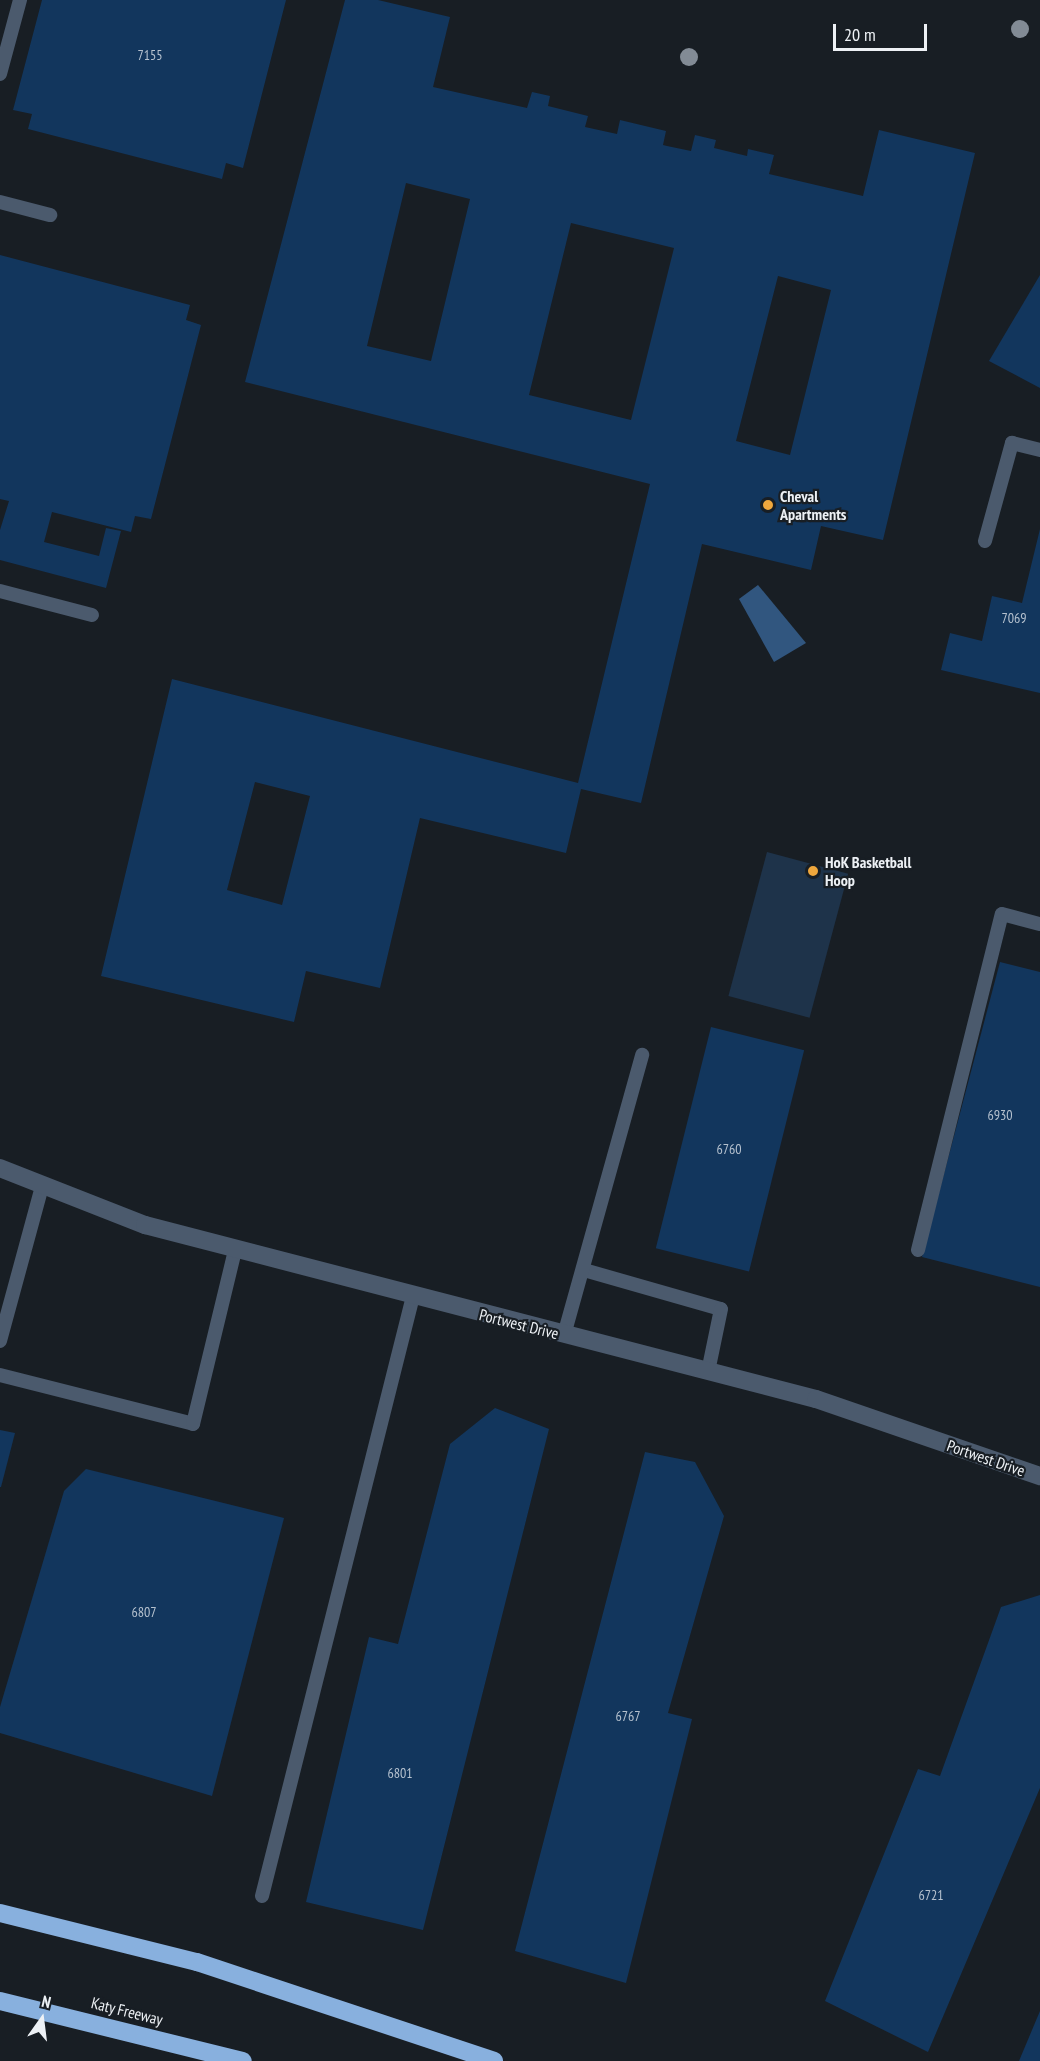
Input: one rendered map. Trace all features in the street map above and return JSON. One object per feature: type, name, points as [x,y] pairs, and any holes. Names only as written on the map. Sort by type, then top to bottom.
[{"type":"highway","points":[[0,1913],[197,1962],[494,2061]]},
{"type":"highway","name":"Katy Freeway","points":[[0,2001],[243,2061]]},
{"type":"street","name":"Portwest Drive","points":[[0,1168],[145,1225],[235,1251],[816,1400],[1040,1476]]},
{"type":"lane","points":[[0,74],[20,0]]},
{"type":"lane","points":[[0,202],[50,215]]},
{"type":"lane","points":[[985,541],[1012,443],[1040,450]]},
{"type":"lane","points":[[0,591],[92,615]]},
{"type":"lane","points":[[918,1250],[1002,914],[1040,924]]},
{"type":"lane","points":[[564,1335],[584,1270],[642,1055]]},
{"type":"lane","points":[[0,1341],[42,1186]]},
{"type":"lane","points":[[0,1375],[193,1424],[235,1251]]},
{"type":"lane","points":[[584,1270],[721,1309],[708,1372]]},
{"type":"lane","points":[[262,1896],[413,1296]]},
{"type":"shaded area","points":[[758,585],[806,643],[774,662],[739,599]]},
{"type":"shaded area","points":[[767,852],[848,874],[810,1018],[728,996]]},
{"type":"building","points":[[42,0],[286,0],[243,168],[226,163],[222,179],[28,129],[32,114],[13,110]]},
{"type":"building","name":"Cheval Apartments","points":[[345,0],[378,0],[450,17],[433,87],[527,108],[532,92],[550,96],[548,106],[588,116],[585,127],[617,134],[620,120],[666,131],[663,145],[667,146],[691,151],[695,135],[716,140],[714,148],[747,156],[748,149],[774,155],[769,174],[863,196],[879,130],[975,153],[883,540],[821,526],[811,570],[702,544],[641,803],[581,789],[566,853],[420,818],[380,988],[306,971],[294,1022],[101,976],[172,679],[578,783],[650,484],[245,382]],"holes":[[[406,183],[470,199],[431,361],[367,346]],[[571,223],[674,248],[631,420],[529,395]],[[778,276],[831,290],[790,455],[736,441]],[[255,782],[310,796],[282,905],[227,890]]]},
{"type":"building","points":[[0,255],[190,305],[186,320],[201,325],[151,519],[135,516],[131,532],[52,512],[44,542],[99,556],[106,528],[121,531],[106,588],[0,560],[0,530],[9,501],[0,499]]},
{"type":"building","points":[[1040,275],[1040,388],[989,361]]},
{"type":"building","points":[[1040,529],[1040,693],[941,670],[950,633],[982,641],[992,596],[1022,603]]},
{"type":"building","points":[[1000,962],[1040,972],[1040,1287],[922,1257]]},
{"type":"building","points":[[711,1027],[804,1050],[749,1271],[656,1248]]},
{"type":"building","points":[[495,1408],[549,1429],[423,1930],[306,1902],[369,1637],[398,1644],[450,1444]]},
{"type":"building","points":[[0,1430],[15,1433],[1,1487],[0,1487]]},
{"type":"building","points":[[645,1452],[695,1462],[724,1516],[668,1713],[692,1719],[626,1983],[515,1951]]},
{"type":"building","points":[[86,1469],[284,1518],[212,1796],[0,1733],[0,1707],[64,1491]]},
{"type":"building","points":[[1040,1595],[1040,1788],[928,2052],[825,2001],[918,1769],[940,1776],[1001,1607]]},
{"type":"building","points":[[1040,2011],[1040,2061],[1019,2061]]},
{"type":"place","name":"Cheval Apartments","points":[[768,505]]},
{"type":"place","name":"HoK Basketball Hoop","points":[[813,871]]}]
